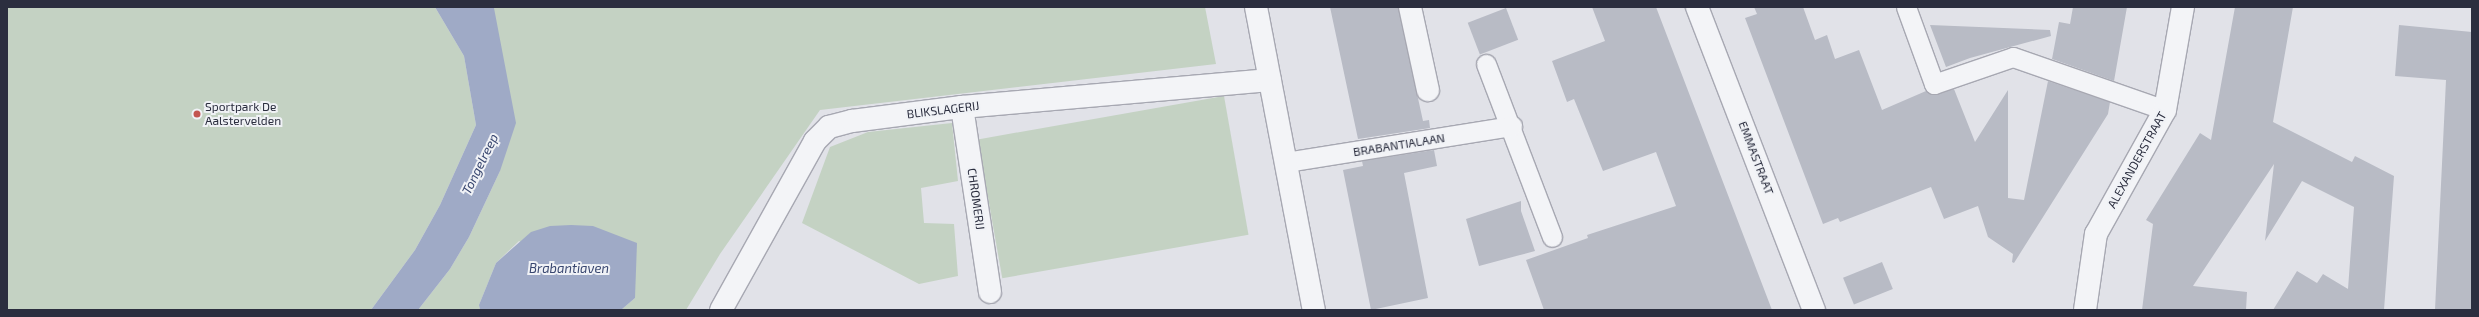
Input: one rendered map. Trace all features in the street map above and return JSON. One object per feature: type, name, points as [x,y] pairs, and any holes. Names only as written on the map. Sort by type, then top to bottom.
[{"type":"street","points":[[1256,7],[1314,310]]},
{"type":"street","points":[[1410,7],[1428,90]]},
{"type":"street","name":"EMMASTRAAT","points":[[1697,7],[1814,310]]},
{"type":"street","name":"ALEXANDERSTRAAT","points":[[2085,310],[2096,234],[2165,110],[2183,7]]},
{"type":"street","name":"BLIKSLAGERIJ","points":[[721,310],[815,141],[829,127],[852,121],[962,108],[1270,80]]},
{"type":"street","name":"CHROMERIJ","points":[[962,108],[990,292]]},
{"type":"lane","points":[[1906,7],[1934,84],[2013,57],[2165,110]]},
{"type":"lane","points":[[1486,64],[1512,126],[1552,237]]},
{"type":"lane","name":"BRABANTIALAAN","points":[[1286,162],[1512,126]]},
{"type":"green space","name":"Sportpark De Aalstervelden","points":[[7,7],[435,7],[464,56],[476,125],[440,205],[415,250],[371,310],[7,310]]},
{"type":"green space","points":[[493,7],[1205,7],[1216,64],[820,110],[720,254],[686,310],[621,310],[635,298],[519,241],[496,263],[479,305],[480,310],[418,310],[450,269],[469,237],[500,171]]},
{"type":"green space","points":[[1224,96],[1248,235],[1002,278],[978,139]]},
{"type":"green space","points":[[952,123],[958,181],[921,188],[924,223],[954,224],[958,276],[919,284],[802,223],[830,147],[868,132]]},
{"type":"water","name":"Tongelreep","points":[[435,7],[494,8],[516,123],[500,171],[469,237],[450,269],[418,310],[371,310],[415,250],[440,205],[476,125],[464,56]]},
{"type":"water","name":"Brabantiaven","points":[[550,226],[593,226],[637,243],[635,298],[621,310],[480,310],[479,305],[496,263],[531,232]]},
{"type":"building","points":[[1330,7],[1398,7],[1423,121],[1429,120],[1430,128],[1358,139]]},
{"type":"building","points":[[1592,7],[1656,7],[1772,310],[1544,310],[1526,260],[1588,238],[1587,235],[1676,206],[1656,152],[1603,171],[1574,99],[1567,102],[1552,61],[1605,41]]},
{"type":"building","points":[[1754,7],[1803,7],[1815,40],[1827,35],[1835,59],[1859,50],[1882,110],[1926,91],[1932,95],[1954,89],[1975,142],[2008,90],[2008,198],[2024,200],[2048,81],[2110,102],[2108,114],[2014,263],[2012,262],[2013,254],[1988,237],[1978,206],[1944,219],[1931,187],[1840,222],[1838,218],[1823,224],[1745,18],[1757,14]]},
{"type":"building","points":[[2073,7],[2127,7],[2114,81],[2052,59],[2059,22],[2070,24]]},
{"type":"building","points":[[2235,7],[2293,7],[2273,122],[2352,162],[2355,156],[2394,176],[2384,310],[2273,310],[2297,271],[2317,283],[2323,274],[2348,289],[2354,207],[2302,181],[2265,241],[2274,164],[2193,286],[2247,292],[2246,310],[2142,310],[2153,224],[2146,220],[2200,133],[2211,140]]},
{"type":"building","points":[[1506,8],[1518,40],[1480,54],[1468,23]]},
{"type":"building","points":[[1930,25],[2050,30],[2051,36],[1970,58],[1946,67]]},
{"type":"building","points":[[2399,25],[2472,32],[2472,310],[2435,310],[2446,80],[2395,76]]},
{"type":"building","points":[[1434,150],[1437,166],[1404,173],[1428,298],[1371,310],[1343,170],[1363,166],[1362,161]]},
{"type":"building","points":[[1521,201],[1521,211],[1535,251],[1479,266],[1466,219]]},
{"type":"building","points":[[1882,262],[1893,289],[1854,305],[1843,278]]},
{"type":"place","name":"Sportpark De Aalstervelden","points":[[197,114]]}]
